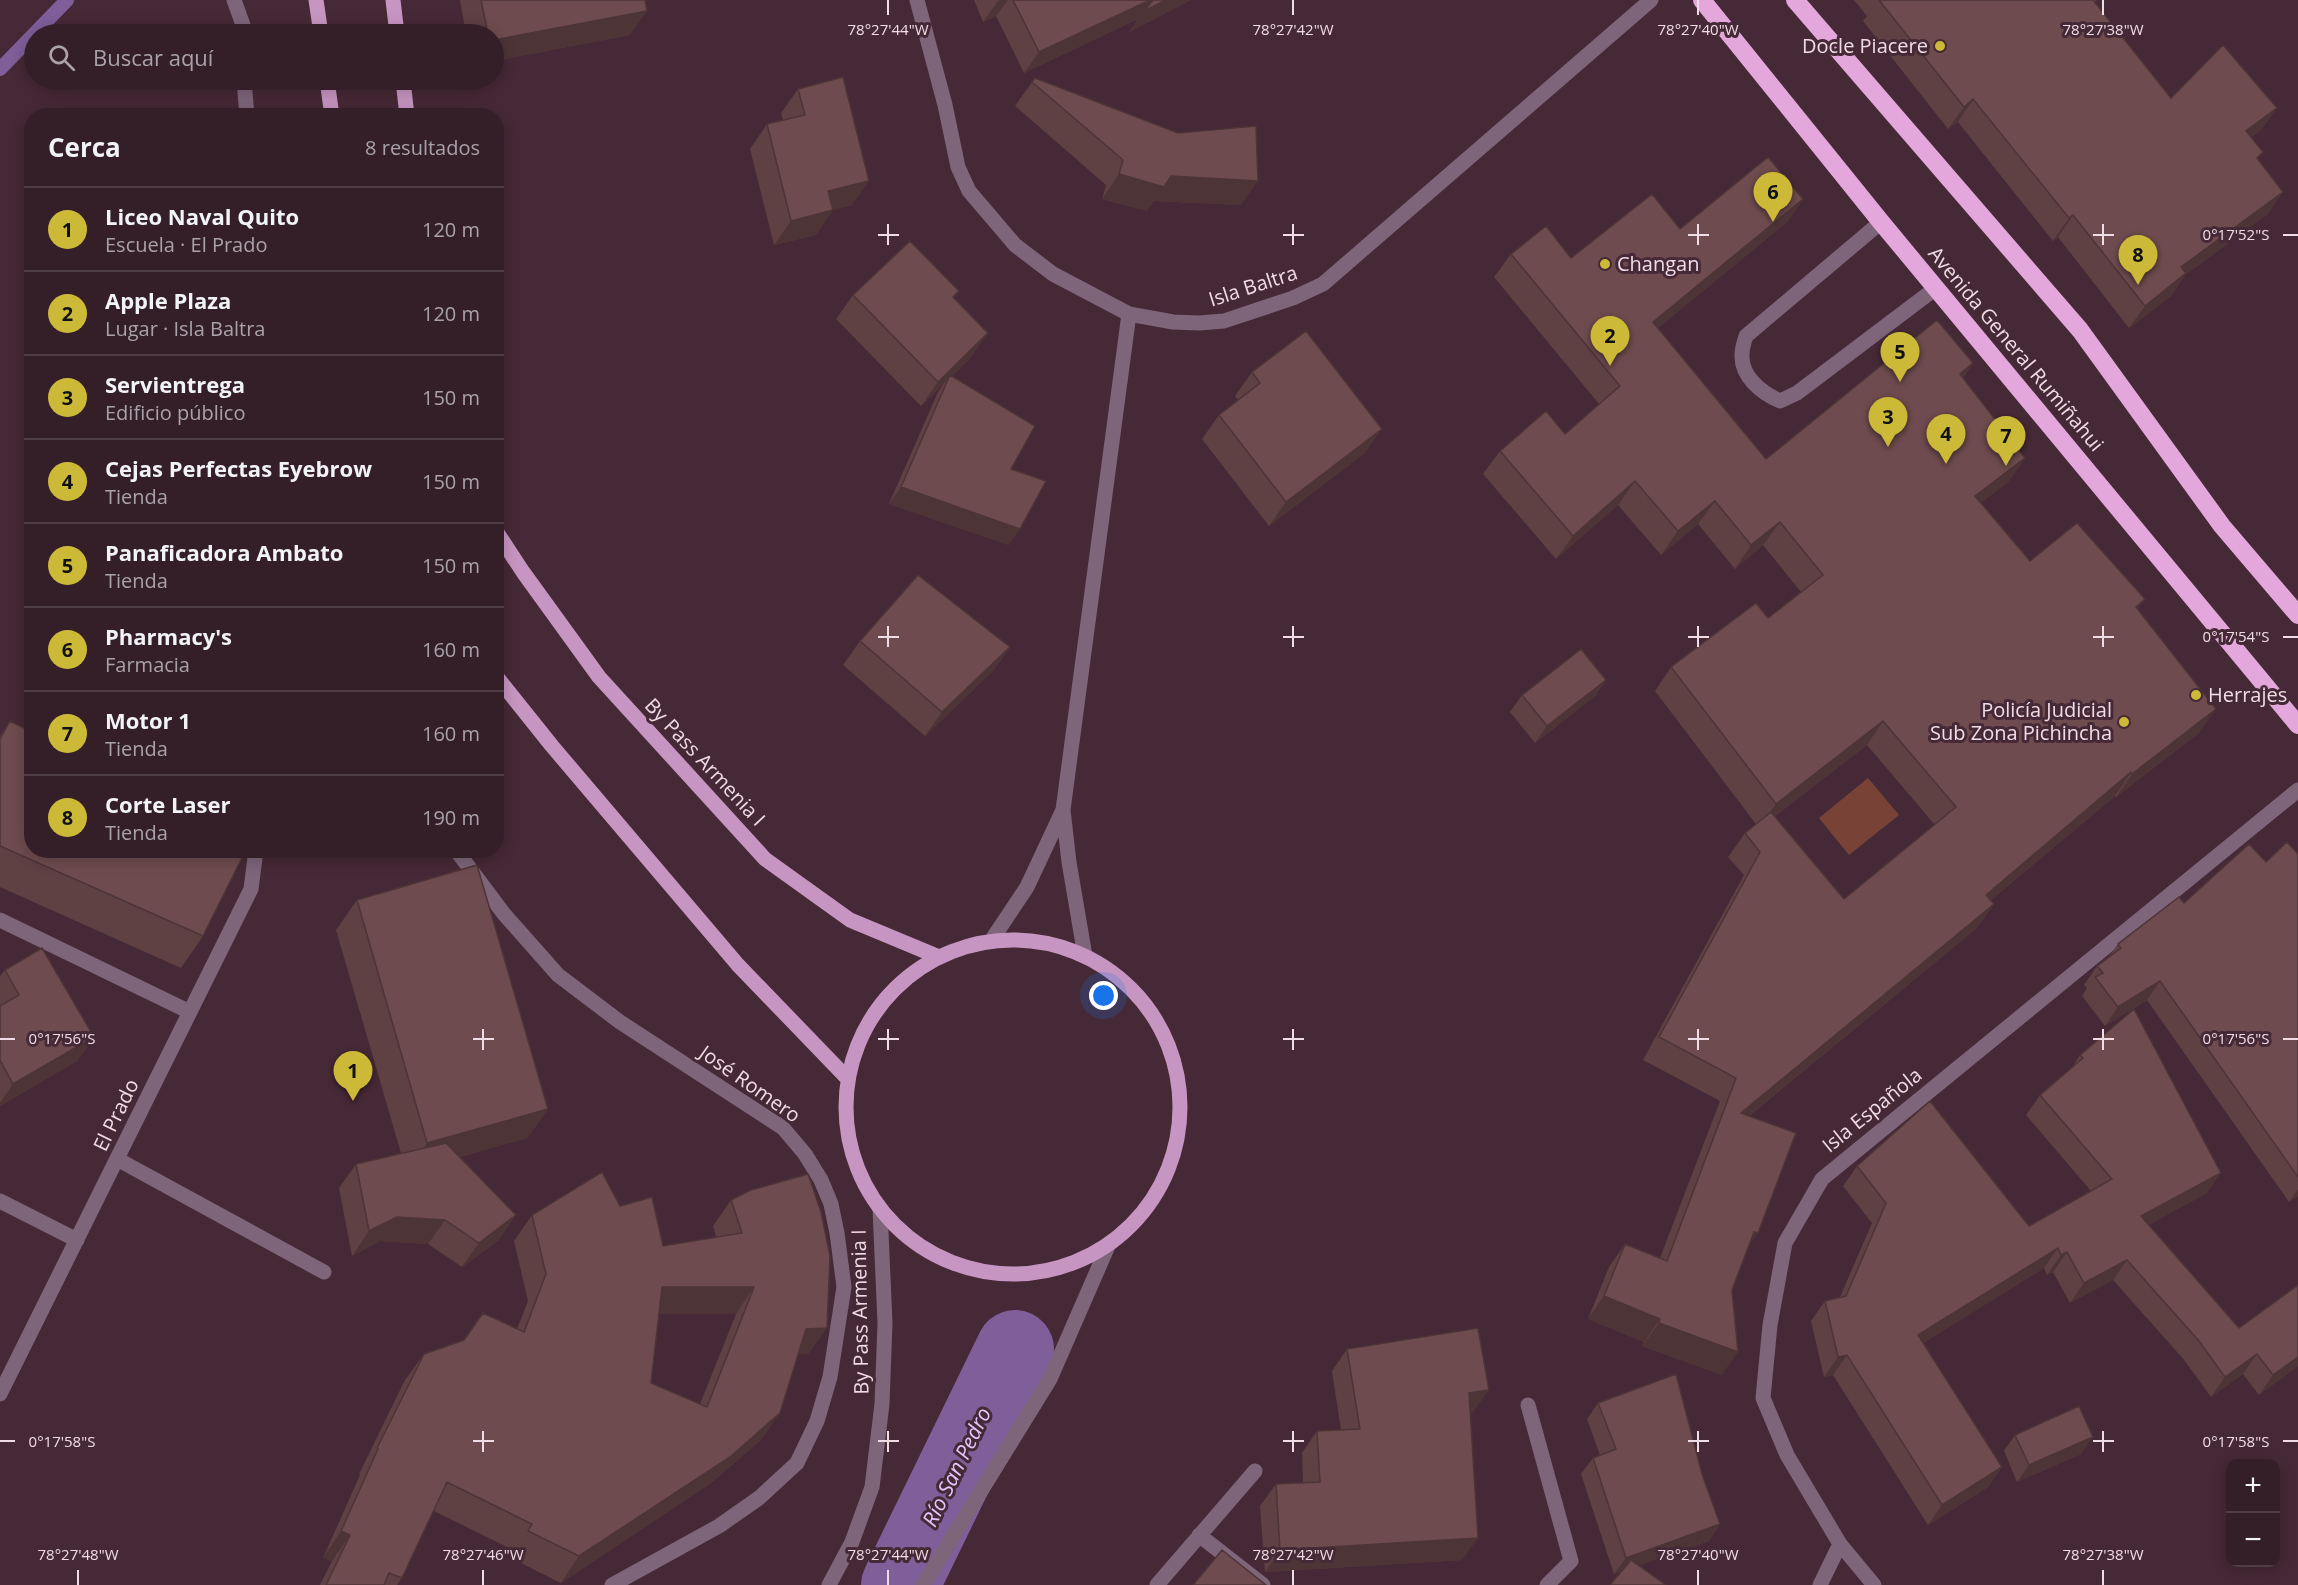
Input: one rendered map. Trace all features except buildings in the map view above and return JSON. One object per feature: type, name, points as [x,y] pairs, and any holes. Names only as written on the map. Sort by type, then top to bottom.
[{"type":"highway","name":"Avenida General Rumiñahui","points":[[1702,0],[1881,222],[2298,725]]},
{"type":"highway","points":[[1795,0],[2080,330],[2222,526],[2298,615]]},
{"type":"main road","points":[[316,0],[320,24]]},
{"type":"main road","points":[[393,0],[396,24]]},
{"type":"main road","points":[[328,90],[331,108]]},
{"type":"main road","points":[[404,90],[406,108]]},
{"type":"main road","name":"By Pass Armenia I","points":[[504,543],[599,677],[765,859],[850,920],[939,957]]},
{"type":"main road","points":[[504,686],[738,965],[848,1079]]},
{"type":"main road","points":[[991,941],[1039,942],[1084,956],[1127,983],[1158,1023],[1177,1069],[1182,1119],[1171,1168],[1145,1212],[1108,1246],[1062,1267],[1012,1275],[961,1266],[916,1243],[880,1209],[862,1180],[851,1147],[845,1113],[848,1079],[856,1049],[870,1020],[888,995],[912,974],[939,957],[991,941]]},
{"type":"street","points":[[234,0],[243,24]]},
{"type":"street","name":"Isla Baltra","points":[[917,0],[945,105],[958,167],[969,191],[1015,245],[1053,274],[1129,314],[1182,322],[1224,321],[1293,298],[1323,284],[1651,0]]},
{"type":"street","points":[[245,90],[246,108]]},
{"type":"street","points":[[1881,222],[1746,336],[1741,356],[1747,375],[1764,394],[1780,401],[1797,393],[1936,288]]},
{"type":"street","points":[[1084,956],[1063,810],[1129,314]]},
{"type":"street","name":"Isla Española","points":[[1875,1585],[1840,1544],[1786,1455],[1763,1398],[1770,1325],[1785,1243],[1821,1179],[2298,790]]},
{"type":"street","points":[[991,941],[1027,887],[1063,810]]},
{"type":"street","name":"El Prado","points":[[0,1394],[251,889],[255,858]]},
{"type":"street","name":"José Romero","points":[[462,858],[504,914],[558,975],[620,1022],[783,1128],[805,1154],[821,1180],[831,1204],[837,1233],[844,1287],[830,1377],[817,1421],[797,1464],[759,1497],[719,1526],[612,1585]]},
{"type":"street","points":[[0,920],[190,1012]]},
{"type":"street","points":[[117,1159],[324,1272]]},
{"type":"street","points":[[0,1201],[77,1240]]},
{"type":"street","name":"By Pass Armenia I","points":[[829,1585],[852,1542],[872,1487],[882,1404],[885,1323],[880,1209]]},
{"type":"street","points":[[923,1585],[1050,1379],[1108,1246]]},
{"type":"street","points":[[1528,1405],[1571,1560],[1547,1585]]},
{"type":"street","points":[[1157,1585],[1255,1472]]},
{"type":"street","points":[[1199,1535],[1263,1585]]},
{"type":"street","points":[[1820,1585],[1840,1544]]},
{"type":"shaded area","points":[[1868,778],[1899,815],[1849,855],[1819,818]]},
{"type":"waterway","points":[[44,24],[67,0]]},
{"type":"waterway","points":[[0,69],[24,44]]},
{"type":"waterway","name":"Río San Pedro","points":[[900,1585],[1015,1349]]},
{"type":"place","name":"Docle Piacere","points":[[1940,46]]},
{"type":"place","name":"Pharmacy's","points":[[1773,222]]},
{"type":"place","name":"Changan","points":[[1605,264]]},
{"type":"place","name":"Corte Laser","points":[[2138,285]]},
{"type":"place","name":"Apple Plaza","points":[[1610,366]]},
{"type":"place","name":"Panaficadora Ambato","points":[[1900,382]]},
{"type":"place","name":"Servientrega","points":[[1888,447]]},
{"type":"place","name":"Cejas Perfectas Eyebrow","points":[[1946,464]]},
{"type":"place","name":"Motor 1","points":[[2006,466]]},
{"type":"place","name":"Herrajes","points":[[2196,695]]},
{"type":"place","name":"Policía Judicial Sub Zona Pichincha","points":[[2124,722]]},
{"type":"place","name":"Liceo Naval Quito","points":[[353,1101]]}]
